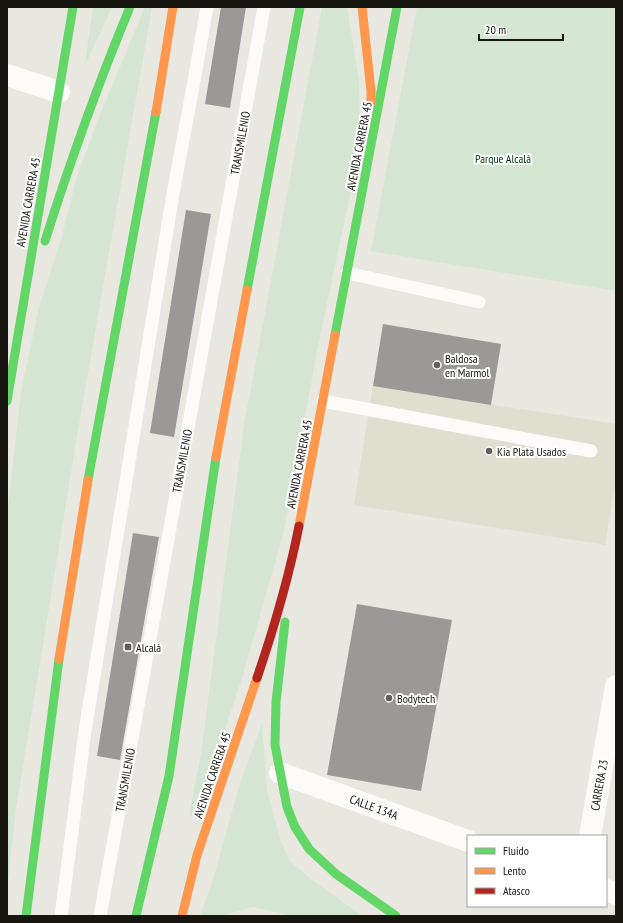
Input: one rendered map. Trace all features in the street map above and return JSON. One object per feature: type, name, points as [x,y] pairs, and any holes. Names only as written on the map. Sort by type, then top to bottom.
[{"type":"highway","name":"AVENIDA CARRERA 45","points":[[7,394],[73,7]]},
{"type":"highway","points":[[21,314],[70,163],[112,47],[130,7]]},
{"type":"highway","points":[[26,916],[55,686],[85,495],[157,105],[173,7]]},
{"type":"highway","points":[[136,916],[169,776],[212,481],[300,7]]},
{"type":"highway","points":[[362,7],[371,91],[371,144]]},
{"type":"highway","name":"AVENIDA CARRERA 45","points":[[182,916],[197,855],[266,649],[294,552],[397,7]]},
{"type":"highway","points":[[294,552],[276,702],[275,745],[288,807],[295,827],[309,848],[336,874],[396,916]]},
{"type":"street","points":[[7,75],[58,92]]},
{"type":"street","name":"CARRERA 23","points":[[590,835],[616,686]]},
{"type":"street","name":"CALLE 134A","points":[[280,773],[467,841]]},
{"type":"lane","points":[[62,916],[85,731],[172,194],[207,7]]},
{"type":"lane","name":"TRANSMILENIO","points":[[100,916],[264,7]]},
{"type":"lane","points":[[347,273],[479,302]]},
{"type":"lane","points":[[323,401],[591,451]]},
{"type":"shaded area","name":"Kia Plata Usados","points":[[373,386],[616,424],[616,478],[605,545],[354,505]]},
{"type":"green space","points":[[93,7],[112,7],[85,65]]},
{"type":"green space","points":[[145,7],[152,7],[78,430],[16,809],[7,889],[7,516],[21,392],[39,307],[61,240],[77,176],[100,115]]},
{"type":"green space","points":[[322,7],[347,7],[359,80],[360,133],[351,190],[318,346],[284,531],[242,678],[196,817],[189,815],[201,754],[244,425]]},
{"type":"green space","name":"Parque Alcalá","points":[[417,7],[616,7],[616,291],[371,251]]},
{"type":"green space","points":[[262,724],[267,791],[281,842],[290,861],[312,880],[363,916],[292,916],[253,907],[220,916],[200,916],[212,883],[240,783]]},
{"type":"building","points":[[221,7],[246,7],[230,108],[205,104]]},
{"type":"building","points":[[186,210],[211,214],[174,437],[150,433]]},
{"type":"building","name":"Baldosa en Marmol","points":[[383,324],[501,344],[491,405],[373,386]]},
{"type":"building","name":"Alcalá","points":[[133,533],[159,537],[120,760],[97,756]]},
{"type":"building","name":"Bodytech","points":[[357,604],[452,620],[421,791],[327,775]]},
{"type":"traffic: fast","points":[[7,401],[73,7]]},
{"type":"traffic: fast","points":[[45,241],[85,123],[130,7]]},
{"type":"traffic: fast","points":[[247,290],[300,7]]},
{"type":"traffic: fast","points":[[335,335],[397,7]]},
{"type":"traffic: fast","points":[[88,480],[156,112]]},
{"type":"traffic: fast","points":[[136,916],[169,776],[216,457]]},
{"type":"traffic: fast","points":[[285,622],[276,702],[275,745],[287,807],[295,827],[309,849],[336,874],[396,916]]},
{"type":"traffic: fast","points":[[26,916],[59,659]]},
{"type":"traffic: slow","points":[[156,112],[173,7]]},
{"type":"traffic: slow","points":[[362,7],[371,103]]},
{"type":"traffic: slow","points":[[216,457],[247,290]]},
{"type":"traffic: slow","points":[[299,526],[335,335]]},
{"type":"traffic: slow","points":[[59,659],[88,480]]},
{"type":"traffic: slow","points":[[182,916],[197,855],[257,678]]},
{"type":"traffic: jam","points":[[257,678],[281,602],[299,526]]},
{"type":"place","name":"Baldosa en Marmol","points":[[437,365]]},
{"type":"place","name":"Kia Plata Usados","points":[[489,451]]},
{"type":"place","name":"Alcalá","points":[[128,647]]},
{"type":"place","name":"Bodytech","points":[[389,698]]}]
